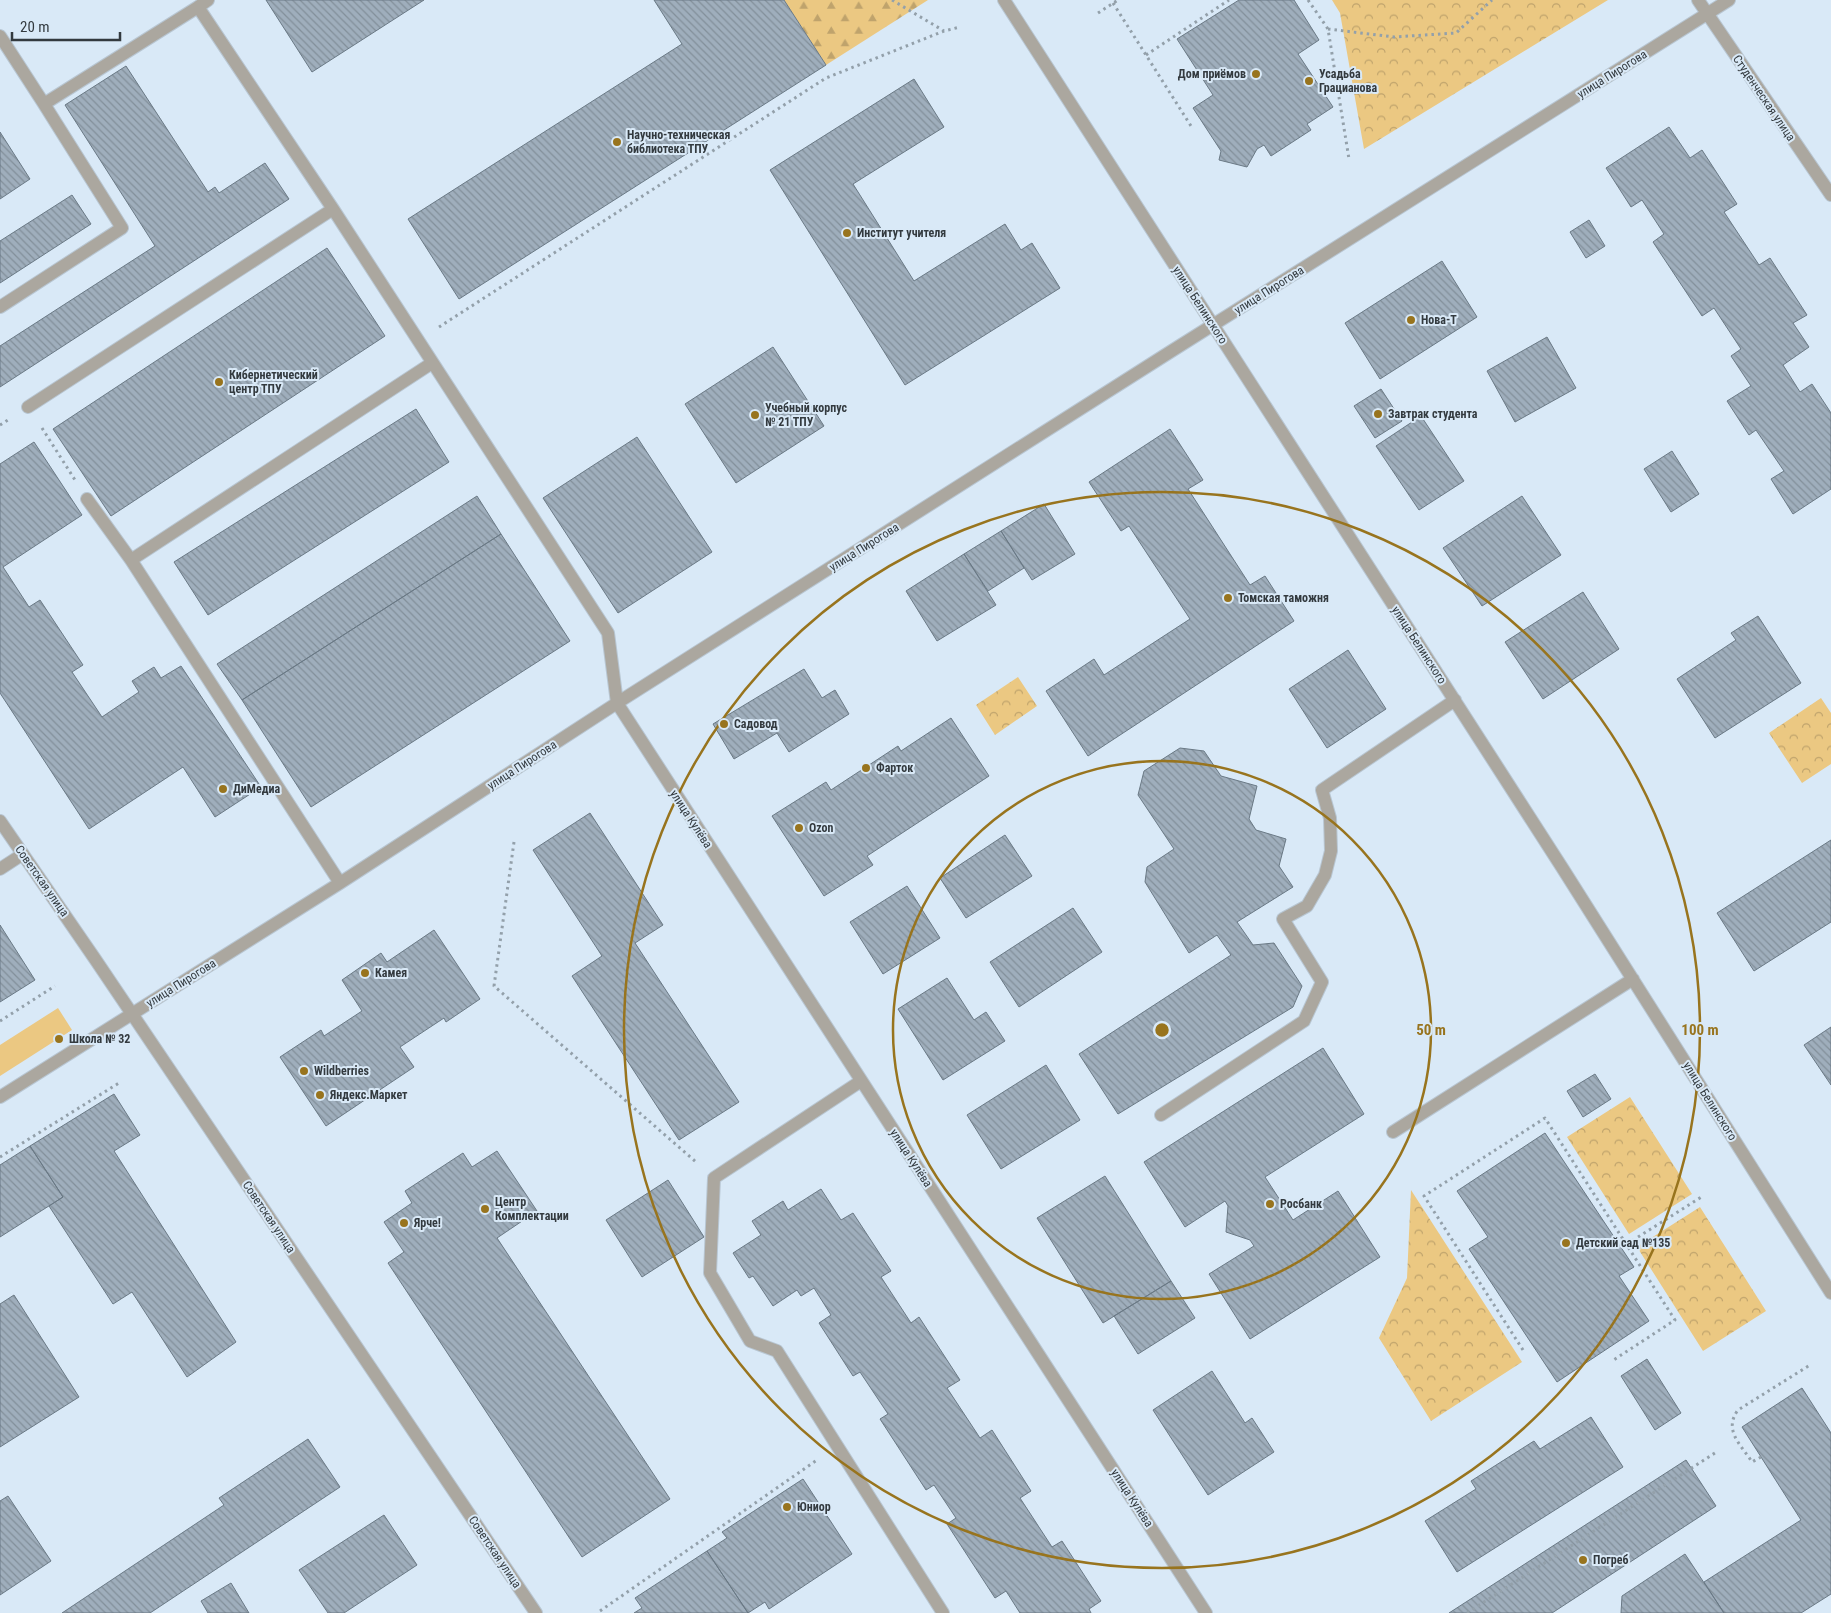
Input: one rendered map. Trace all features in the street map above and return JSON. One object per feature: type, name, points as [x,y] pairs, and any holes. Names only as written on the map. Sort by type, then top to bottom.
[{"type":"street","name":"улица Белинского","points":[[1004,0],[1455,700],[1831,1293]]},
{"type":"street","name":"Студенческая улица","points":[[1698,0],[1831,195]]},
{"type":"street","name":"улица Пирогова","points":[[0,1097],[340,883],[617,703],[1729,0]]},
{"type":"street","points":[[44,104],[203,3],[333,209],[608,633],[617,703]]},
{"type":"street","points":[[0,36],[122,228],[0,307]]},
{"type":"street","points":[[28,407],[333,209]]},
{"type":"street","points":[[131,560],[432,362]]},
{"type":"street","points":[[87,499],[131,560],[340,883]]},
{"type":"street","points":[[1160,1115],[1304,1021],[1322,982],[1283,919],[1307,906],[1325,875],[1331,851],[1330,818],[1322,790],[1455,700]]},
{"type":"street","name":"улица Кулёва","points":[[617,703],[1206,1613]]},
{"type":"street","name":"Советская улица","points":[[0,821],[536,1613]]},
{"type":"street","points":[[0,869],[23,854]]},
{"type":"street","points":[[1393,1132],[1633,979]]},
{"type":"street","points":[[861,1081],[714,1178],[710,1273],[750,1341],[777,1352],[944,1613]]},
{"type":"path","points":[[892,0],[944,31]]},
{"type":"path","points":[[1098,13],[1118,0]]},
{"type":"path","points":[[1146,55],[1229,0]]},
{"type":"path","points":[[1308,0],[1328,29],[1349,159]]},
{"type":"path","points":[[1328,29],[1394,37],[1456,32],[1492,0]]},
{"type":"path","points":[[1113,3],[1191,126]]},
{"type":"path","points":[[418,340],[826,78],[944,31],[960,27]]},
{"type":"path","points":[[0,425],[28,407],[87,499]]},
{"type":"path","points":[[514,842],[494,986],[714,1178]]},
{"type":"path","points":[[0,1021],[55,986]]},
{"type":"path","points":[[0,1157],[119,1083]]},
{"type":"path","points":[[1523,1350],[1424,1196],[1546,1118],[1675,1320],[1612,1361]]},
{"type":"path","points":[[1626,1244],[1703,1196]]},
{"type":"path","points":[[1761,1456],[1752,1462],[1732,1430],[1732,1418],[1738,1410],[1810,1365]]},
{"type":"path","points":[[600,1612],[838,1446]]},
{"type":"path","points":[[1467,1613],[1718,1451]]},
{"type":"green space","points":[[784,0],[928,0],[826,65]]},
{"type":"green space","points":[[1332,0],[1608,0],[1364,149],[1340,13]]},
{"type":"green space","points":[[1018,677],[1037,706],[995,735],[976,705]]},
{"type":"green space","points":[[1821,698],[1831,713],[1831,764],[1802,783],[1769,733]]},
{"type":"green space","points":[[58,1008],[72,1030],[0,1076],[0,1045]]},
{"type":"green space","points":[[1630,1097],[1692,1194],[1629,1234],[1567,1137]]},
{"type":"green space","points":[[1411,1190],[1522,1362],[1431,1421],[1379,1338],[1407,1278]]},
{"type":"green space","points":[[1700,1207],[1766,1311],[1703,1351],[1637,1247]]},
{"type":"building","points":[[266,0],[424,0],[312,72]]},
{"type":"building","name":"Научно-техническая библиотека ТПУ","points":[[654,0],[784,0],[826,65],[459,299],[408,219],[682,44]]},
{"type":"building","name":"Дом приёмов","points":[[1239,0],[1294,0],[1319,40],[1298,54],[1333,107],[1307,124],[1311,130],[1271,156],[1264,145],[1257,149],[1247,167],[1219,160],[1221,151],[1193,108],[1213,95],[1177,39]]},
{"type":"building","points":[[126,66],[208,192],[215,187],[219,193],[265,163],[289,199],[0,387],[0,346],[155,246],[65,105]]},
{"type":"building","name":"Институт учителя","points":[[914,79],[944,127],[853,184],[914,281],[1005,224],[1021,250],[1032,243],[1060,288],[905,385],[770,170]]},
{"type":"building","points":[[1669,127],[1690,158],[1702,150],[1737,204],[1724,212],[1759,265],[1770,258],[1807,315],[1793,323],[1809,347],[1783,365],[1800,392],[1812,384],[1831,413],[1831,489],[1793,514],[1771,479],[1784,471],[1756,430],[1749,435],[1727,401],[1751,386],[1731,356],[1741,349],[1714,308],[1702,316],[1653,242],[1664,234],[1642,200],[1631,207],[1606,168]]},
{"type":"building","points":[[0,132],[30,179],[0,199]]},
{"type":"building","points":[[72,195],[91,224],[0,283],[0,241]]},
{"type":"building","points":[[1589,220],[1605,246],[1586,258],[1570,232]]},
{"type":"building","name":"Кибернетический центр ТПУ","points":[[327,248],[385,336],[111,516],[53,429]]},
{"type":"building","name":"Нова-Т","points":[[1442,261],[1477,317],[1380,379],[1345,323]]},
{"type":"building","points":[[1547,337],[1576,388],[1515,422],[1487,371]]},
{"type":"building","name":"Учебный корпус № 21 ТПУ","points":[[773,347],[824,426],[736,483],[685,404]]},
{"type":"building","name":"Завтрак студента","points":[[1381,389],[1402,421],[1375,438],[1354,406]]},
{"type":"building","points":[[416,409],[449,462],[208,615],[174,562]]},
{"type":"building","points":[[1421,416],[1464,481],[1419,510],[1376,446]]},
{"type":"building","name":"Томская таможня","points":[[1170,429],[1203,480],[1188,489],[1250,585],[1265,576],[1294,621],[1088,756],[1046,691],[1094,659],[1104,675],[1190,619],[1129,526],[1121,531],[1089,482]]},
{"type":"building","points":[[637,437],[712,552],[618,613],[543,498]]},
{"type":"building","points":[[34,442],[82,515],[3,567],[29,607],[40,600],[83,665],[72,672],[102,717],[139,692],[132,681],[154,667],[161,678],[181,666],[261,787],[215,817],[183,767],[89,829],[0,693],[0,464]]},
{"type":"building","points":[[1672,451],[1699,494],[1671,512],[1644,469]]},
{"type":"building","points":[[477,496],[501,534],[242,700],[217,664]]},
{"type":"building","points":[[1522,496],[1561,555],[1482,606],[1443,548]]},
{"type":"building","points":[[1044,504],[1075,554],[1032,580],[1001,531]]},
{"type":"building","points":[[1001,531],[1024,568],[988,591],[964,554]]},
{"type":"building","points":[[501,534],[570,641],[311,807],[242,700]]},
{"type":"building","points":[[964,554],[996,605],[937,641],[906,591]]},
{"type":"building","points":[[1583,592],[1619,649],[1543,699],[1505,642]]},
{"type":"building","points":[[1758,616],[1801,683],[1715,738],[1677,679],[1736,640],[1731,633]]},
{"type":"building","points":[[1348,650],[1386,709],[1327,748],[1289,689]]},
{"type":"building","points":[[804,669],[822,698],[835,690],[849,714],[789,752],[777,733],[734,759],[713,724]]},
{"type":"building","points":[[951,718],[989,776],[867,856],[873,865],[824,896],[772,816],[826,782],[831,790],[898,746],[901,751]]},
{"type":"building","points":[[1180,748],[1204,751],[1221,776],[1257,786],[1249,819],[1256,830],[1286,839],[1279,866],[1293,887],[1237,922],[1253,945],[1274,943],[1302,986],[1293,1007],[1118,1114],[1079,1054],[1231,955],[1217,935],[1189,953],[1145,882],[1147,867],[1174,849],[1138,795],[1144,771]]},
{"type":"building","points":[[590,813],[663,925],[635,943],[739,1102],[679,1140],[572,976],[602,956],[533,850]]},
{"type":"building","points":[[1005,835],[1032,876],[966,918],[940,878]]},
{"type":"building","points":[[1831,840],[1831,922],[1754,971],[1717,913]]},
{"type":"building","points":[[907,886],[940,938],[883,974],[850,922]]},
{"type":"building","points":[[1073,908],[1102,952],[1019,1007],[990,962]]},
{"type":"building","points":[[0,925],[35,980],[0,1002]]},
{"type":"building","points":[[434,930],[480,999],[446,1022],[444,1018],[400,1047],[414,1067],[326,1126],[280,1057],[321,1030],[324,1036],[362,1011],[342,980],[381,953],[387,962]]},
{"type":"building","points":[[947,978],[974,1020],[986,1012],[1005,1041],[943,1080],[898,1009]]},
{"type":"building","points":[[1831,1027],[1831,1085],[1804,1045]]},
{"type":"building","points":[[1323,1048],[1364,1114],[1265,1177],[1293,1220],[1338,1191],[1380,1257],[1250,1339],[1209,1274],[1254,1246],[1250,1240],[1226,1232],[1228,1206],[1225,1201],[1185,1227],[1144,1162]]},
{"type":"building","points":[[1046,1065],[1080,1120],[1001,1169],[967,1115]]},
{"type":"building","points":[[1595,1074],[1611,1099],[1583,1117],[1567,1091]]},
{"type":"building","points":[[114,1094],[140,1135],[114,1151],[236,1342],[187,1377],[132,1292],[113,1304],[49,1206],[63,1197],[30,1146]]},
{"type":"building","points":[[1545,1133],[1634,1267],[1619,1276],[1649,1321],[1557,1382],[1469,1249],[1488,1237],[1457,1191]]},
{"type":"building","points":[[30,1146],[63,1197],[0,1237],[0,1165]]},
{"type":"building","points":[[497,1151],[537,1211],[497,1238],[670,1499],[582,1557],[388,1263],[404,1252],[384,1222],[412,1203],[405,1191],[463,1153],[472,1167]]},
{"type":"building","points":[[1105,1176],[1171,1281],[1103,1323],[1037,1218]]},
{"type":"building","points":[[668,1180],[704,1237],[642,1277],[606,1220]]},
{"type":"building","points":[[821,1189],[841,1220],[853,1213],[891,1271],[881,1277],[911,1323],[919,1317],[960,1380],[947,1388],[980,1438],[992,1430],[1031,1491],[1020,1498],[1052,1547],[1062,1541],[1101,1601],[1089,1609],[1091,1613],[1020,1613],[1006,1591],[995,1598],[947,1524],[956,1518],[934,1485],[926,1490],[880,1419],[888,1414],[860,1372],[853,1376],[819,1323],[831,1315],[814,1288],[801,1296],[797,1290],[773,1306],[753,1276],[749,1278],[733,1253],[761,1235],[752,1221],[783,1201],[788,1210]]},
{"type":"building","points":[[1171,1281],[1195,1318],[1138,1354],[1114,1316]]},
{"type":"building","points":[[14,1295],[79,1397],[0,1447],[0,1304]]},
{"type":"building","points":[[1647,1359],[1681,1413],[1655,1430],[1621,1376]]},
{"type":"building","points":[[1212,1371],[1245,1423],[1252,1418],[1274,1452],[1208,1495],[1153,1410]]},
{"type":"building","points":[[1802,1388],[1831,1433],[1831,1594],[1801,1613],[1724,1613],[1704,1582],[1801,1520],[1742,1427]]},
{"type":"building","points":[[1591,1417],[1623,1467],[1457,1572],[1425,1521],[1476,1489],[1471,1481],[1534,1441],[1540,1449]]},
{"type":"building","points":[[308,1439],[340,1487],[150,1613],[62,1613],[224,1505],[219,1498]]},
{"type":"building","name":"Погреб","points":[[1686,1460],[1716,1506],[1552,1613],[1449,1613]]},
{"type":"building","points":[[803,1479],[852,1554],[769,1609],[765,1602],[748,1613],[707,1551],[727,1538],[722,1532]]},
{"type":"building","points":[[8,1496],[51,1561],[0,1595],[0,1501]]},
{"type":"building","points":[[384,1515],[417,1565],[344,1613],[328,1613],[299,1570]]},
{"type":"building","points":[[707,1551],[748,1613],[634,1613],[642,1608],[635,1598]]},
{"type":"building","points":[[1685,1554],[1724,1613],[1621,1613],[1622,1596]]},
{"type":"building","points":[[231,1583],[249,1613],[208,1613],[201,1601]]},
{"type":"place","name":"Дом приёмов","points":[[1256,74]]},
{"type":"place","name":"Усадьба Грацианова","points":[[1309,81]]},
{"type":"place","name":"Научно-техническая библиотека ТПУ","points":[[617,142]]},
{"type":"place","name":"Институт учителя","points":[[847,233]]},
{"type":"place","name":"Нова-Т","points":[[1411,320]]},
{"type":"place","name":"Кибернетический центр ТПУ","points":[[219,382]]},
{"type":"place","name":"Завтрак студента","points":[[1378,414]]},
{"type":"place","name":"Учебный корпус № 21 ТПУ","points":[[755,415]]},
{"type":"place","name":"Томская таможня","points":[[1228,598]]},
{"type":"place","name":"Садовод","points":[[724,724]]},
{"type":"place","name":"Фарток","points":[[866,768]]},
{"type":"place","name":"ДиМедиа","points":[[223,789]]},
{"type":"place","name":"Ozon","points":[[799,828]]},
{"type":"place","name":"Камея","points":[[365,973]]},
{"type":"place","name":"Школа № 32","points":[[59,1039]]},
{"type":"place","name":"Wildberries","points":[[304,1071]]},
{"type":"place","name":"Яндекс.Маркет","points":[[320,1095]]},
{"type":"place","name":"Росбанк","points":[[1270,1204]]},
{"type":"place","name":"Центр Комплектации","points":[[485,1209]]},
{"type":"place","name":"Ярче!","points":[[404,1223]]},
{"type":"place","name":"Детский сад №135","points":[[1566,1243]]},
{"type":"place","name":"Юниор","points":[[787,1507]]},
{"type":"place","name":"Погреб","points":[[1583,1560]]}]
